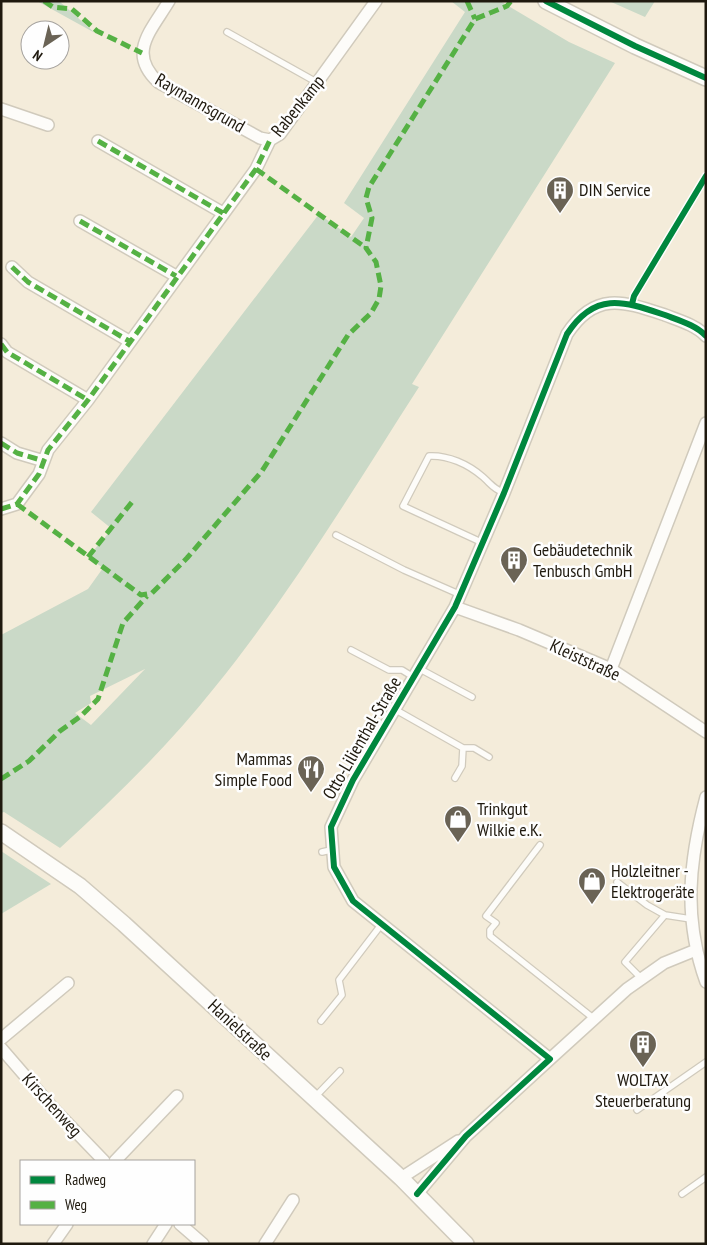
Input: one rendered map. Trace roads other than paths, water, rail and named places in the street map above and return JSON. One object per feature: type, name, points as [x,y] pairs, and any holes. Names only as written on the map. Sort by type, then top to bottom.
[{"type":"main road","points":[[546,1],[635,46],[706,78]]},
{"type":"main road","name":"Hanielstraße","points":[[1,832],[80,886],[401,1178],[466,1244]]},
{"type":"street","name":"Raymannsgrund","points":[[169,1],[143,47],[144,64],[149,74],[158,82],[243,129],[260,138],[270,140]]},
{"type":"street","name":"Rabenkamp","points":[[1,509],[17,504],[39,474],[48,450],[88,400],[176,276],[256,169],[270,140],[280,134],[376,1]]},
{"type":"street","points":[[1,109],[48,125]]},
{"type":"street","points":[[98,140],[223,213]]},
{"type":"street","points":[[80,220],[176,276]]},
{"type":"street","points":[[12,267],[28,282],[129,341]]},
{"type":"street","name":"Otto-Lilienthal-Straße","points":[[550,1059],[353,901],[342,884],[326,851],[331,827],[338,808],[373,751],[455,607],[504,493],[568,334],[577,319],[589,309],[605,303],[632,304],[679,320],[702,331],[706,336]]},
{"type":"street","points":[[1,344],[7,352],[88,400]]},
{"type":"street","points":[[611,669],[706,423]]},
{"type":"street","points":[[1,443],[17,453],[44,461]]},
{"type":"street","name":"Kleiststraße","points":[[455,607],[519,630],[611,669],[706,732]]},
{"type":"street","points":[[706,797],[691,866],[691,919],[696,950],[706,982]]},
{"type":"street","points":[[417,1194],[466,1136],[593,1018],[641,978],[664,963],[696,950]]},
{"type":"street","points":[[1,1039],[68,983]]},
{"type":"street","name":"Kirschenweg","points":[[1,1048],[52,1107],[103,1160]]},
{"type":"street","points":[[116,1160],[177,1096]]},
{"type":"street","points":[[401,1178],[466,1136]]},
{"type":"street","points":[[266,1244],[293,1200]]},
{"type":"street","points":[[53,1244],[66,1225]]},
{"type":"street","points":[[153,1244],[165,1225]]},
{"type":"street","points":[[181,1225],[203,1244]]},
{"type":"lane","points":[[227,32],[318,83]]},
{"type":"lane","points":[[483,543],[403,506],[428,456],[440,456],[473,469],[491,488],[504,493]]},
{"type":"lane","points":[[336,535],[404,570],[460,595]]},
{"type":"lane","points":[[350,650],[389,670],[402,670],[417,674],[472,696]]},
{"type":"lane","points":[[396,710],[463,748],[474,748],[489,757]]},
{"type":"lane","points":[[455,778],[462,766],[463,748]]},
{"type":"lane","points":[[540,845],[486,916],[496,923],[490,930],[490,936],[593,1018]]},
{"type":"lane","points":[[617,882],[647,906],[665,915],[691,919]]},
{"type":"lane","points":[[641,978],[625,962],[665,915]]},
{"type":"lane","points":[[321,1021],[342,995],[339,980],[381,924]]},
{"type":"lane","points":[[637,1110],[706,1062]]},
{"type":"lane","points":[[314,1099],[340,1071]]},
{"type":"lane","points":[[682,1194],[706,1178]]},
{"type":"place","name":"DIN Service","points":[[560,214]]},
{"type":"place","name":"Gebäudetechnik Tenbusch GmbH","points":[[514,584]]},
{"type":"place","name":"Mammas Simple Food","points":[[311,793]]},
{"type":"place","name":"Trinkgut Wilkie e.K.","points":[[458,843]]},
{"type":"place","name":"Holzleitner - Elektrogeräte","points":[[592,905]]},
{"type":"place","name":"WOLTAX Steuerberatung","points":[[643,1068]]}]
